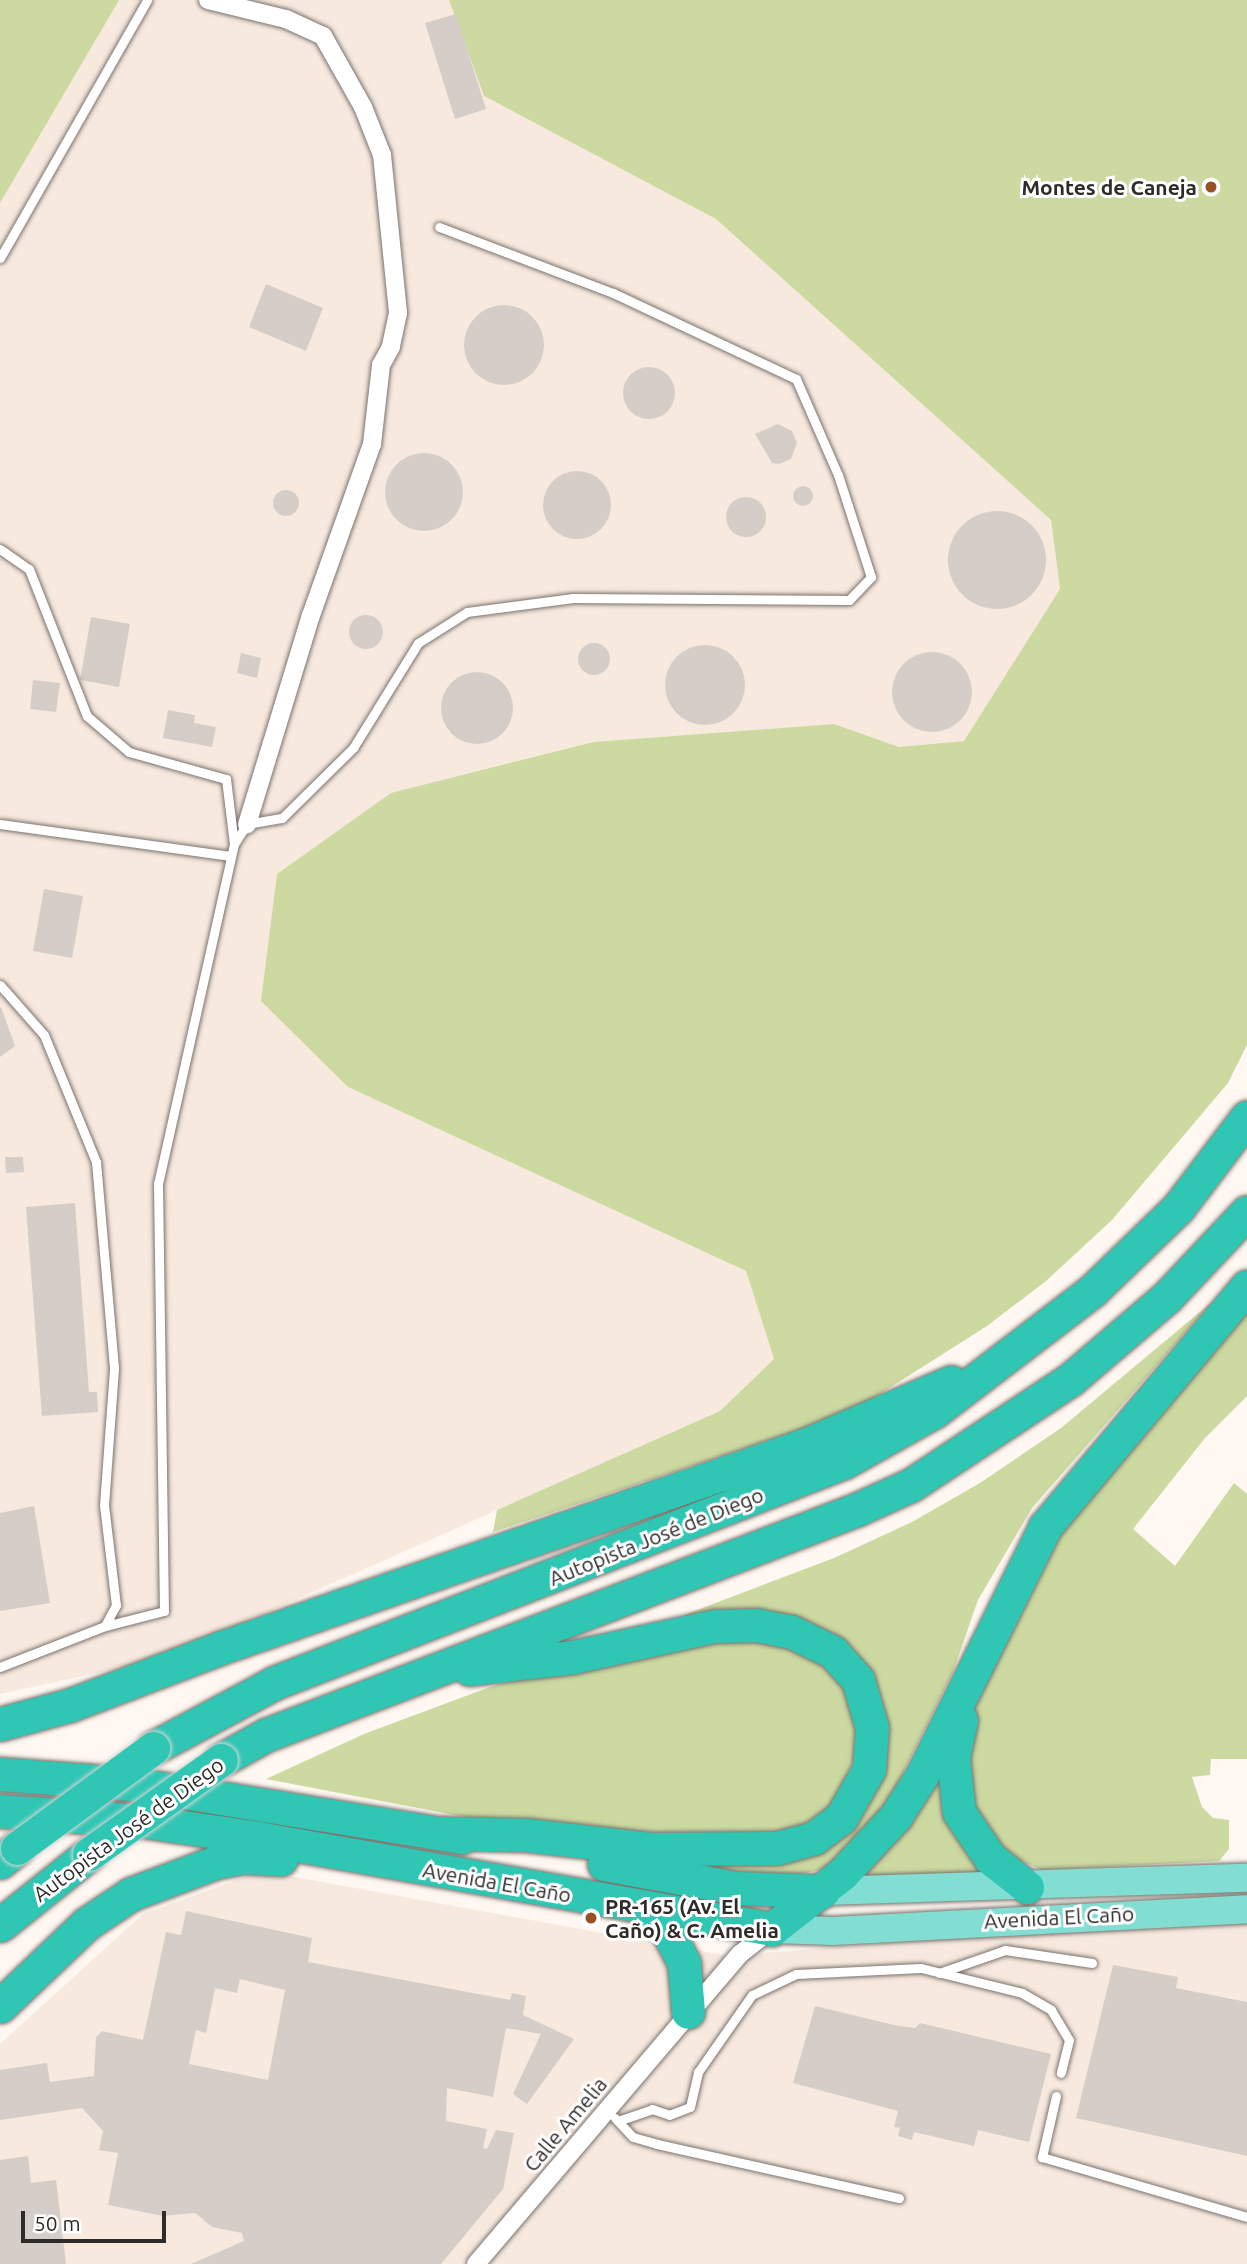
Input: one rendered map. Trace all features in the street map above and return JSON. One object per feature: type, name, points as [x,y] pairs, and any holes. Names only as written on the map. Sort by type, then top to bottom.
[{"type":"highway","name":"Autopista José de Diego","points":[[8,1855],[153,1748],[274,1683],[844,1462],[935,1411],[1092,1291],[1178,1208],[1247,1117]]},
{"type":"highway","name":"Autopista José de Diego","points":[[0,1925],[89,1854],[221,1760],[266,1735],[858,1509],[911,1485],[1071,1379],[1166,1298],[1247,1212]]},
{"type":"highway","points":[[772,1929],[823,1891],[896,1816],[922,1775],[1045,1527],[1247,1286]]},
{"type":"highway","points":[[0,1724],[70,1705],[220,1648],[805,1445],[992,1366]]},
{"type":"highway","points":[[430,1673],[573,1657],[713,1626],[757,1625],[792,1632],[833,1652],[858,1680],[872,1728],[869,1769],[853,1805],[814,1838],[777,1848],[652,1849],[527,1835],[440,1833]]},
{"type":"highway","points":[[970,1676],[953,1757],[959,1812],[990,1858],[1027,1887]]},
{"type":"highway","name":"Avenida El Caño","points":[[0,1774],[134,1784],[440,1833],[736,1888],[823,1891]]},
{"type":"highway","name":"Avenida El Caño","points":[[0,1811],[142,1821],[258,1838],[643,1909],[772,1929]]},
{"type":"highway","points":[[0,2006],[114,1904],[166,1877],[216,1862],[267,1857],[409,1880],[514,1885]]},
{"type":"highway","points":[[643,1909],[667,1930],[684,1964],[688,2012]]},
{"type":"main road","name":"Avenida El Caño","points":[[823,1891],[1027,1887],[1247,1878]]},
{"type":"main road","name":"Avenida El Caño","points":[[772,1929],[833,1931],[1247,1909]]},
{"type":"street","points":[[208,0],[285,19],[323,36],[363,107],[382,155],[398,313],[391,347],[381,365],[372,444],[304,634],[247,824]]},
{"type":"street","name":"Calle Amelia","points":[[476,2264],[612,2115],[688,2012],[740,1954],[772,1929]]},
{"type":"lane","points":[[0,258],[147,0]]},
{"type":"lane","points":[[0,1667],[106,1626],[164,1611],[158,1184],[231,856],[234,844],[247,824],[282,818],[353,748],[418,643],[467,612],[573,598],[849,600],[871,578],[838,475],[796,379],[613,293],[439,227]]},
{"type":"lane","points":[[0,550],[29,569],[87,716],[129,752],[226,779],[234,844]]},
{"type":"lane","points":[[0,824],[231,856]]},
{"type":"lane","points":[[0,985],[44,1035],[96,1162],[114,1369],[104,1505],[116,1605],[106,1626]]},
{"type":"lane","points":[[939,1973],[1005,1950],[1092,1963]]},
{"type":"lane","points":[[612,2115],[652,2109],[669,2115],[690,2107],[698,2072],[752,1995],[796,1974],[921,1968],[1023,1993],[1051,2010],[1069,2040],[1061,2073]]},
{"type":"lane","points":[[1056,2096],[1042,2157],[1247,2217]]},
{"type":"lane","points":[[612,2115],[633,2137],[657,2144],[899,2198]]},
{"type":"shaded area","points":[[0,0],[449,0],[484,96],[716,219],[1051,520],[1060,589],[965,741],[899,747],[834,724],[348,1087],[746,1271],[774,1359],[720,1411],[162,1659],[0,1694]]},
{"type":"shaded area","points":[[262,1871],[728,1956],[1075,1928],[1247,1924],[1247,2264],[0,2264],[0,2044],[143,1914]]},
{"type":"green space","points":[[0,0],[119,0],[0,203]]},
{"type":"green space","points":[[449,0],[1247,0],[1247,1045],[1228,1083],[1112,1220],[1046,1281],[987,1326],[850,1413],[493,1532],[497,1510],[720,1411],[774,1359],[746,1271],[348,1087],[261,1001],[277,874],[391,793],[594,742],[834,724],[899,747],[964,741],[1060,589],[1051,520],[716,219],[484,96]]},
{"type":"green space","points":[[1213,1301],[1032,1508],[978,1600],[953,1672],[887,1805],[825,1869],[785,1877],[689,1869],[690,1859],[747,1861],[869,1793],[847,1653],[686,1619],[684,1615],[834,1558],[912,1522],[980,1483],[1061,1428]]},
{"type":"green space","points":[[1247,1304],[1247,1396],[1205,1438],[1133,1529],[1175,1566],[1234,1483],[1247,1494],[1247,1759],[1211,1759],[1210,1775],[1192,1777],[1202,1807],[1213,1818],[1229,1820],[1229,1849],[1219,1861],[1042,1870],[1009,1856],[968,1815],[967,1715],[1060,1531]]},
{"type":"green space","points":[[742,1632],[819,1655],[850,1694],[858,1720],[856,1753],[836,1802],[796,1832],[571,1837],[266,1779],[364,1734],[490,1687],[564,1665]]},
{"type":"green space","points":[[934,1784],[939,1784],[943,1803],[996,1878],[856,1878]]},
{"type":"building","points":[[456,14],[486,109],[455,119],[425,23]]},
{"type":"building","points":[[266,284],[323,308],[306,351],[249,327]]},
{"type":"building","points":[[504,305],[519,308],[532,317],[541,330],[544,345],[541,360],[532,373],[519,382],[504,385],[489,382],[476,373],[467,360],[464,345],[467,330],[476,317],[489,308]]},
{"type":"building","points":[[649,367],[659,369],[667,375],[673,383],[673,403],[667,411],[659,417],[649,419],[639,417],[631,411],[625,403],[623,393],[625,383],[631,375],[639,369]]},
{"type":"building","points":[[778,424],[792,431],[797,443],[791,459],[779,464],[772,463],[755,434]]},
{"type":"building","points":[[424,453],[439,456],[451,465],[460,477],[463,492],[460,507],[451,519],[439,528],[424,531],[409,528],[397,519],[388,507],[385,492],[388,477],[397,465],[409,456]]},
{"type":"building","points":[[577,471],[590,473],[601,481],[609,492],[609,518],[601,529],[590,537],[577,539],[564,537],[553,529],[545,518],[543,505],[545,492],[553,481],[564,473]]},
{"type":"building","points":[[799,486],[807,486],[813,496],[807,506],[799,506],[793,500],[793,492]]},
{"type":"building","points":[[286,490],[295,494],[299,503],[295,512],[286,516],[277,512],[273,503],[277,494]]},
{"type":"building","points":[[746,497],[760,503],[766,517],[760,531],[746,537],[732,531],[726,517],[732,503]]},
{"type":"building","points":[[987,511],[1007,511],[1032,525],[1043,541],[1046,560],[1043,579],[1032,595],[1007,609],[987,609],[970,601],[956,587],[948,570],[948,550],[956,533],[970,519]]},
{"type":"building","points":[[366,615],[378,620],[383,632],[378,644],[366,649],[354,644],[349,632],[354,620]]},
{"type":"building","points":[[91,617],[130,624],[119,687],[80,680]]},
{"type":"building","points":[[594,643],[605,648],[610,659],[605,670],[594,675],[583,670],[578,659],[583,648]]},
{"type":"building","points":[[697,645],[713,645],[734,656],[745,677],[745,693],[734,714],[713,725],[697,725],[683,719],[671,707],[665,693],[665,677],[671,663],[683,651]]},
{"type":"building","points":[[924,652],[940,652],[961,663],[972,684],[972,700],[961,721],[940,732],[924,732],[910,726],[898,714],[892,700],[892,684],[898,670],[910,658]]},
{"type":"building","points":[[241,653],[261,658],[257,678],[237,673]]},
{"type":"building","points":[[484,672],[503,682],[511,694],[511,722],[503,734],[491,742],[470,744],[451,734],[443,722],[441,701],[451,682],[463,674]]},
{"type":"building","points":[[33,680],[60,683],[56,712],[30,709]]},
{"type":"building","points":[[168,710],[195,715],[194,723],[216,727],[212,747],[163,738]]},
{"type":"building","points":[[44,889],[83,896],[72,958],[33,951]]},
{"type":"building","points":[[0,1008],[15,1046],[0,1057]]},
{"type":"building","points":[[5,1157],[23,1157],[24,1172],[6,1173]]},
{"type":"building","points":[[75,1203],[89,1392],[97,1392],[98,1412],[42,1416],[26,1207]]},
{"type":"building","points":[[34,1506],[50,1603],[0,1611],[0,1513]]},
{"type":"building","points":[[186,1911],[312,1938],[308,1962],[510,2000],[512,1993],[526,1996],[523,2015],[574,2039],[527,2104],[513,2094],[541,2034],[506,2028],[493,2097],[447,2088],[446,2121],[487,2129],[483,2148],[487,2149],[496,2130],[514,2133],[503,2189],[441,2264],[191,2264],[244,2241],[242,2233],[212,2227],[195,2213],[163,2216],[108,2205],[118,2153],[99,2150],[103,2131],[82,2108],[0,2120],[0,2070],[47,2063],[50,2082],[94,2076],[96,2037],[102,2031],[143,2040],[166,1932],[181,1935]],"holes":[[[240,1979],[285,1990],[268,2080],[189,2064],[196,2030],[206,2033],[215,1988],[237,1993]]]},
{"type":"building","points":[[1113,1965],[1178,1977],[1176,1988],[1247,2002],[1247,2156],[1076,2118]]},
{"type":"building","points":[[815,2006],[894,2025],[915,2028],[920,2023],[1051,2054],[1029,2142],[978,2130],[974,2146],[914,2132],[912,2140],[898,2136],[900,2128],[894,2127],[898,2111],[793,2083]]},
{"type":"building","points":[[28,2156],[31,2183],[56,2180],[66,2264],[0,2264],[0,2160]]},
{"type":"place","name":"Montes de Caneja","points":[[1211,187]]},
{"type":"place","name":"PR-165 (Av. El Caño) & C. Amelia","points":[[591,1918]]}]
